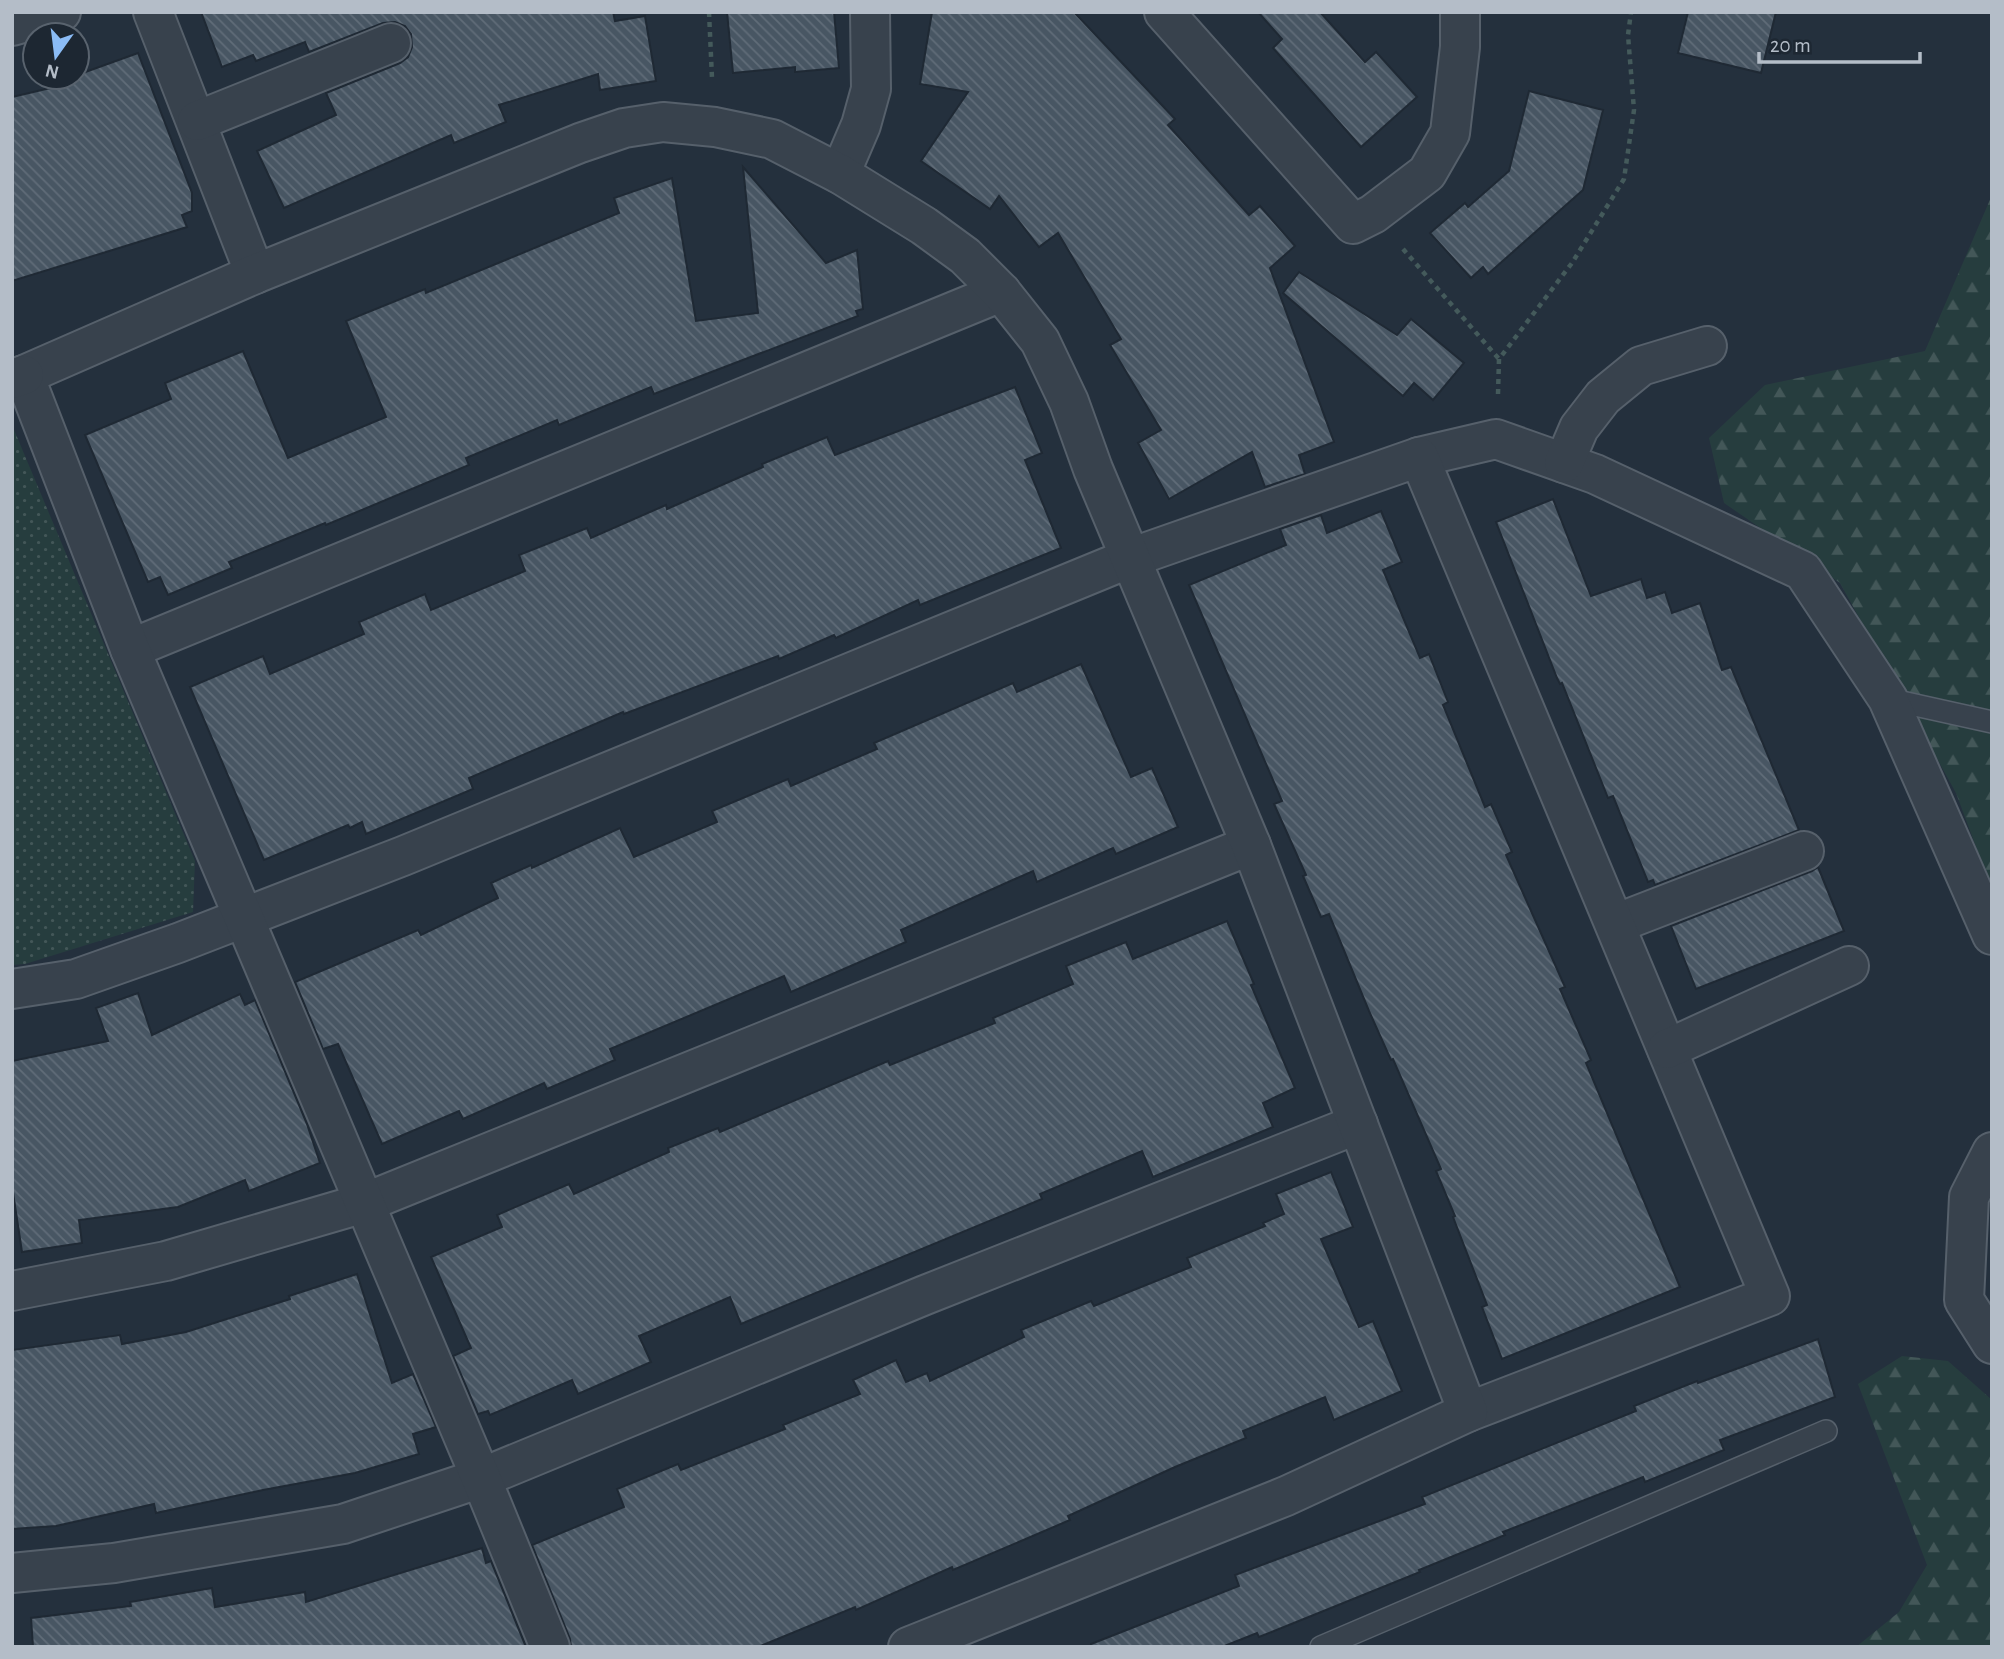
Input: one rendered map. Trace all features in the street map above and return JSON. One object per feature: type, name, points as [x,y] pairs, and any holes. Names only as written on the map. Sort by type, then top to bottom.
[{"type":"street","points":[[12,26],[61,12]]},
{"type":"street","points":[[153,12],[255,274]]},
{"type":"street","points":[[840,174],[861,125],[871,89],[870,12]]},
{"type":"street","points":[[1164,12],[1353,224],[1373,214],[1427,173],[1450,134],[1460,47],[1460,12]]},
{"type":"street","points":[[197,121],[391,43]]},
{"type":"street","points":[[550,1647],[18,377],[255,274],[580,143],[624,128],[663,122],[715,127],[772,139],[840,174],[965,256],[1001,292],[1040,341],[1069,402],[1093,469],[1251,845],[1468,1412]]},
{"type":"street","points":[[130,649],[1001,292]]},
{"type":"street","points":[[1564,463],[1579,428],[1603,397],[1642,366],[1707,346]]},
{"type":"street","points":[[12,989],[76,979],[244,917],[415,850],[1130,558],[1419,457],[1496,439],[1595,474],[1803,571],[1888,699],[1992,935]]},
{"type":"street","points":[[908,1647],[1286,1496],[1468,1412],[1770,1296],[1419,457]]},
{"type":"street","points":[[12,1291],[166,1261],[364,1203],[1251,845]]},
{"type":"street","points":[[1615,924],[1804,851]]},
{"type":"street","points":[[1667,1049],[1849,966]]},
{"type":"street","points":[[12,1573],[114,1563],[343,1524],[481,1478],[925,1295],[1358,1124]]},
{"type":"street","points":[[1992,1152],[1969,1197],[1964,1300],[1992,1344]]},
{"type":"lane","points":[[1888,699],[1992,722]]},
{"type":"lane","points":[[1321,1647],[1826,1432]]},
{"type":"path","points":[[709,12],[715,127]]},
{"type":"path","points":[[1373,214],[1499,359],[1572,263],[1625,179],[1634,110],[1628,35],[1631,12]]},
{"type":"green space","points":[[1992,195],[1992,890],[1956,793],[1840,583],[1724,503],[1709,438],[1765,385],[1925,351]]},
{"type":"green space","points":[[12,425],[195,861],[193,912],[25,964],[12,965]]},
{"type":"green space","points":[[1902,1356],[1948,1361],[1992,1400],[1992,1647],[1856,1647],[1899,1612],[1927,1565],[1858,1384]]},
{"type":"building","points":[[201,12],[613,12],[615,21],[645,16],[656,81],[600,90],[598,74],[499,105],[506,122],[454,143],[451,135],[284,208],[257,151],[336,115],[326,93],[400,63],[408,57],[412,47],[411,34],[405,26],[395,22],[383,23],[309,52],[305,42],[256,61],[253,55],[222,67]]},
{"type":"building","points":[[727,12],[834,12],[839,68],[795,72],[795,67],[733,73]]},
{"type":"building","points":[[932,12],[1074,12],[1175,119],[1168,125],[1249,215],[1260,206],[1295,246],[1270,268],[1334,442],[1299,455],[1305,474],[1265,487],[1252,452],[1169,499],[1138,443],[1161,430],[1110,345],[1121,339],[1058,233],[1039,247],[999,196],[990,209],[921,161],[968,92],[920,84]]},
{"type":"building","points":[[1258,12],[1320,12],[1365,62],[1376,52],[1417,97],[1361,147],[1273,48],[1282,39]]},
{"type":"building","points":[[1688,12],[1776,12],[1761,73],[1678,53]]},
{"type":"building","points":[[138,53],[192,193],[192,211],[182,215],[187,227],[12,281],[12,97],[38,91],[91,91],[91,70]]},
{"type":"building","points":[[1529,91],[1603,110],[1583,190],[1488,274],[1483,267],[1471,278],[1430,233],[1465,203],[1468,207],[1509,171]]},
{"type":"building","points":[[743,167],[826,263],[857,250],[863,309],[856,311],[858,316],[654,394],[651,387],[559,425],[557,420],[466,458],[469,465],[229,562],[232,568],[168,595],[160,577],[148,582],[85,435],[171,399],[165,383],[243,351],[288,458],[386,417],[346,321],[425,289],[426,293],[619,213],[614,198],[672,178],[696,321],[758,313]]},
{"type":"building","points":[[1299,272],[1397,335],[1411,319],[1464,363],[1433,400],[1414,383],[1403,396],[1283,293]]},
{"type":"building","points":[[1015,387],[1042,453],[1025,460],[1061,548],[920,605],[918,600],[836,638],[834,635],[779,659],[778,656],[624,714],[623,712],[469,778],[473,789],[366,834],[362,822],[350,828],[348,825],[264,860],[190,687],[263,656],[270,674],[364,634],[359,622],[425,594],[431,610],[525,571],[519,555],[587,528],[591,538],[666,505],[667,509],[827,437],[835,455]]},
{"type":"building","points":[[1553,499],[1591,596],[1641,579],[1647,598],[1665,592],[1672,613],[1700,603],[1722,670],[1731,667],[1799,830],[1655,885],[1653,880],[1648,882],[1613,796],[1608,798],[1562,683],[1560,684],[1557,678],[1496,522]]},
{"type":"building","points":[[1381,511],[1402,562],[1383,570],[1420,658],[1429,654],[1448,702],[1443,705],[1485,807],[1491,804],[1512,852],[1506,855],[1565,987],[1560,989],[1591,1060],[1586,1063],[1680,1287],[1502,1359],[1482,1307],[1487,1305],[1436,1171],[1441,1169],[1369,1011],[1329,914],[1321,917],[1303,876],[1306,875],[1274,804],[1282,801],[1189,585],[1286,545],[1280,529],[1321,515],[1327,533]]},
{"type":"building","points":[[1081,664],[1131,777],[1152,768],[1178,827],[1116,854],[1113,848],[1037,882],[1033,871],[901,930],[906,942],[791,992],[784,976],[610,1049],[615,1060],[547,1089],[544,1083],[463,1119],[459,1111],[382,1144],[338,1044],[323,1049],[295,982],[418,930],[421,935],[498,898],[491,883],[531,865],[532,868],[620,828],[634,857],[717,822],[712,811],[788,779],[791,786],[877,749],[874,743],[1013,683],[1017,692]]},
{"type":"building","points":[[1818,867],[1844,931],[1696,989],[1671,926]]},
{"type":"building","points":[[1227,921],[1295,1088],[1263,1103],[1273,1127],[1153,1177],[1142,1151],[1040,1194],[1042,1199],[741,1324],[730,1297],[639,1336],[651,1362],[578,1394],[572,1380],[490,1415],[488,1411],[478,1414],[453,1356],[471,1348],[431,1257],[502,1227],[497,1215],[569,1184],[574,1194],[669,1152],[668,1148],[718,1128],[720,1132],[888,1061],[890,1065],[995,1023],[993,1018],[1073,984],[1066,966],[1126,942],[1133,959]]},
{"type":"building","points":[[138,993],[152,1035],[240,994],[245,1005],[255,1000],[307,1124],[320,1163],[249,1191],[245,1180],[178,1207],[79,1220],[82,1243],[22,1252],[12,1186],[12,1061],[108,1041],[96,1008]]},
{"type":"building","points":[[1331,1172],[1353,1227],[1321,1239],[1359,1327],[1373,1321],[1402,1391],[1334,1420],[1325,1397],[1243,1431],[1246,1438],[1068,1516],[1070,1520],[953,1570],[952,1567],[856,1610],[855,1607],[758,1647],[571,1647],[532,1545],[624,1507],[617,1489],[678,1464],[681,1470],[785,1429],[783,1425],[860,1394],[853,1380],[896,1360],[906,1382],[927,1373],[930,1381],[1024,1337],[1021,1330],[1091,1301],[1094,1306],[1191,1267],[1187,1258],[1265,1226],[1263,1223],[1284,1214],[1276,1194]]},
{"type":"building","points":[[357,1274],[392,1383],[413,1374],[436,1427],[413,1434],[419,1454],[355,1473],[156,1513],[154,1504],[56,1526],[12,1529],[12,1350],[120,1335],[122,1344],[186,1332],[290,1299],[289,1296]]},
{"type":"building","points":[[1818,1339],[1835,1397],[1720,1440],[1724,1450],[1645,1482],[1643,1477],[1503,1532],[1505,1535],[1419,1570],[1420,1572],[1259,1637],[1257,1633],[1222,1647],[1091,1647],[1091,1644],[1239,1586],[1235,1575],[1425,1504],[1422,1497],[1636,1411],[1634,1406]]},
{"type":"building","points":[[482,1548],[486,1563],[491,1561],[526,1647],[33,1647],[31,1618],[131,1606],[130,1602],[212,1588],[215,1607],[305,1592],[306,1602]]}]
